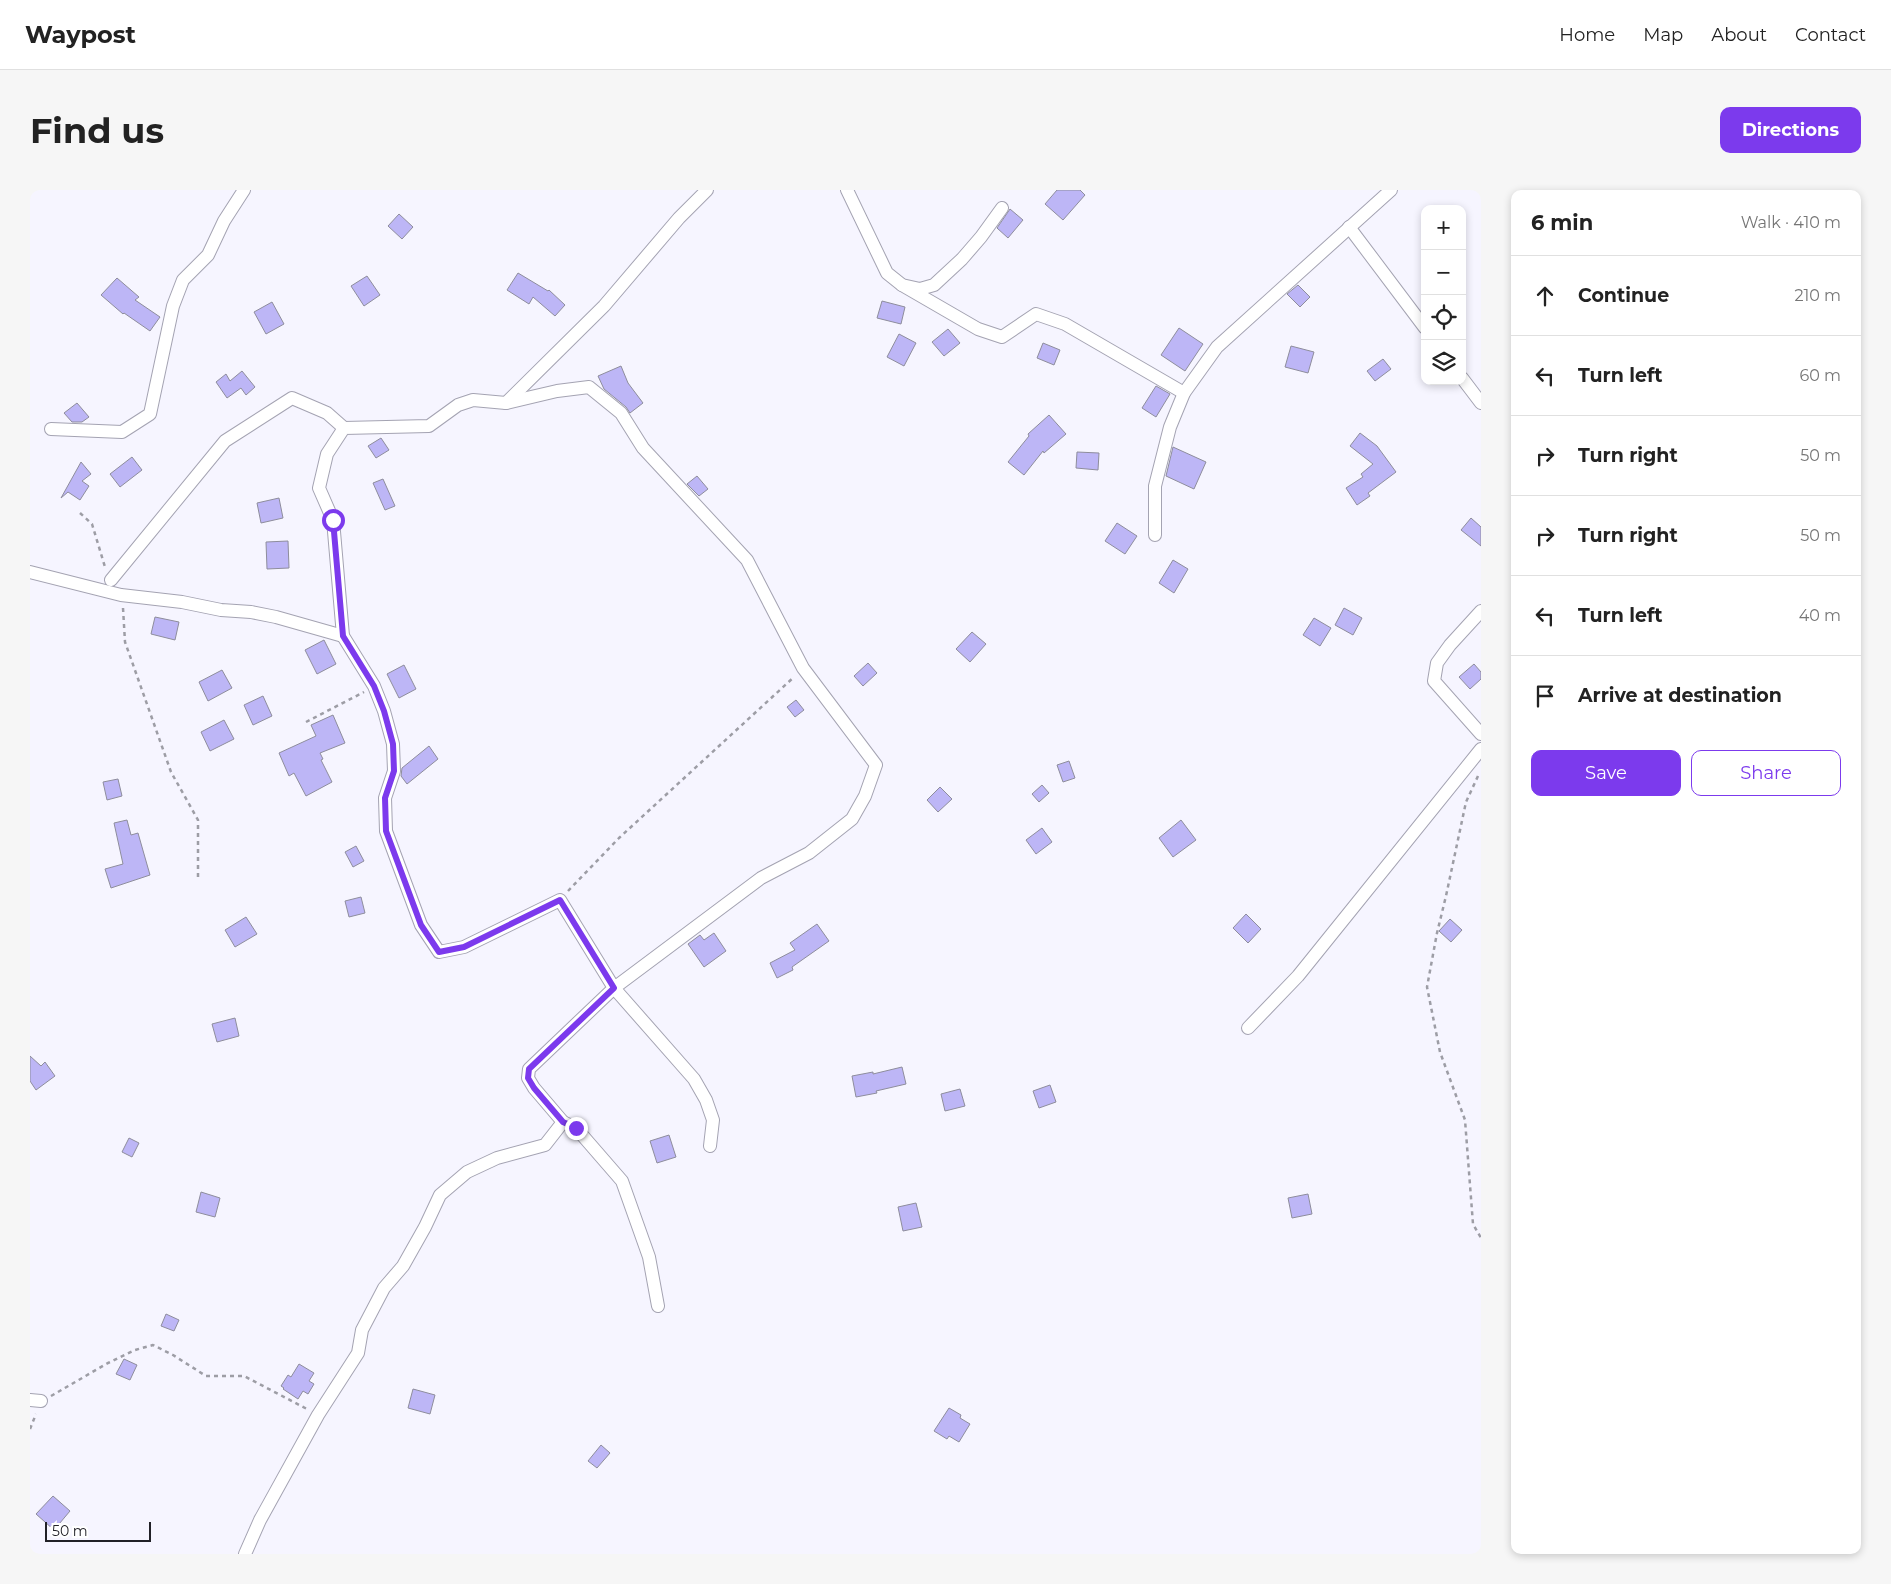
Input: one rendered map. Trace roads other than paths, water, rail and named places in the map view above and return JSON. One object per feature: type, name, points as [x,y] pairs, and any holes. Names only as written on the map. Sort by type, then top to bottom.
[{"type":"street","points":[[51,429],[122,432],[150,414],[173,306],[183,280],[208,256],[224,221],[244,190]]},
{"type":"street","points":[[506,404],[604,306],[679,218],[707,190]]},
{"type":"street","points":[[847,190],[887,273],[902,286],[978,329],[1002,337],[1036,314],[1065,324],[1184,393]]},
{"type":"street","points":[[1155,535],[1155,486],[1170,427],[1184,393],[1216,347],[1391,190]]},
{"type":"street","points":[[902,286],[920,289],[934,285],[975,244],[1002,208]]},
{"type":"street","points":[[1349,227],[1421,323]]},
{"type":"street","points":[[1466,383],[1481,403]]},
{"type":"street","points":[[110,580],[225,441],[292,398],[328,413],[344,428],[429,426],[458,405],[473,400],[506,404],[557,390],[589,387],[621,413],[643,448],[746,560],[803,668],[876,764],[866,796],[852,819],[809,853],[761,878],[614,988],[529,1069],[528,1078],[534,1088],[563,1122],[576,1128],[622,1181],[648,1257],[658,1306]]},
{"type":"street","points":[[344,428],[327,454],[319,488],[333,520],[343,636],[374,686],[384,711],[393,744],[394,771],[385,798],[386,831],[421,925],[439,952],[464,947],[560,900],[614,988],[694,1079],[706,1100],[712,1120],[710,1146]]},
{"type":"street","points":[[30,572],[121,595],[182,602],[221,610],[268,616],[343,636]]},
{"type":"street","points":[[1481,611],[1450,645],[1437,663],[1434,682],[1481,734]]},
{"type":"street","points":[[1248,1028],[1298,976],[1481,749]]},
{"type":"street","points":[[245,1554],[260,1520],[318,1415],[358,1353],[362,1330],[384,1288],[402,1266],[426,1227],[440,1195],[467,1172],[497,1158],[545,1145],[563,1122]]}]
